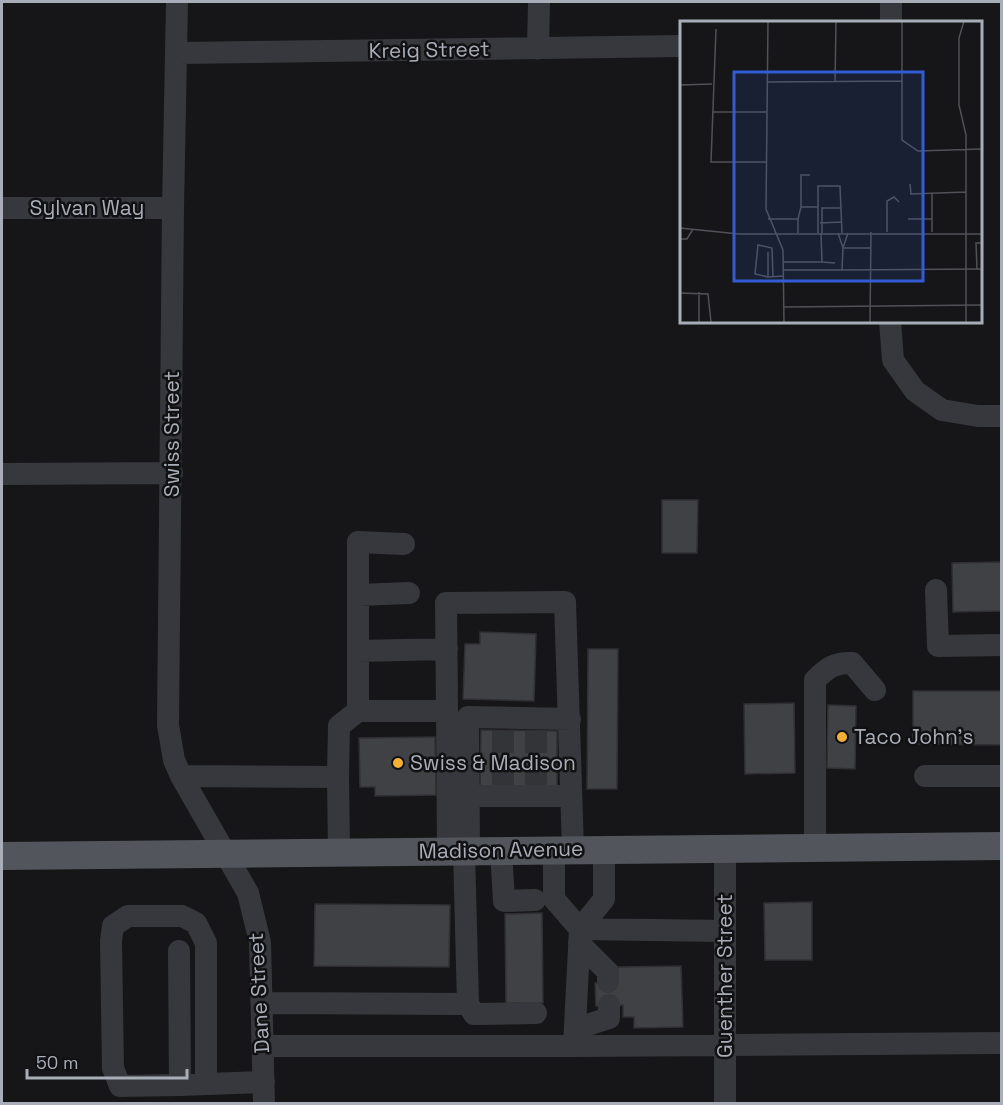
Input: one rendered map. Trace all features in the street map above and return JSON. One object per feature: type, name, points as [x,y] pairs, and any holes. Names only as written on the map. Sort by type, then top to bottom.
[{"type":"main road","name":"Madison Avenue","points":[[2,856],[1002,846]]},
{"type":"street","name":"Swiss Street","points":[[177,2],[172,208],[172,472],[168,724],[174,760],[181,776],[226,853]]},
{"type":"street","points":[[538,49],[539,2]]},
{"type":"street","points":[[891,2],[891,21]]},
{"type":"street","name":"Kreig Street","points":[[177,53],[680,46]]},
{"type":"street","name":"Sylvan Way","points":[[2,208],[172,208]]},
{"type":"street","points":[[890,322],[893,360],[915,391],[942,410],[978,416],[1002,416]]},
{"type":"street","points":[[2,474],[172,472]]},
{"type":"street","points":[[358,711],[357,542],[404,544]]},
{"type":"street","points":[[936,590],[938,646],[1002,645]]},
{"type":"street","points":[[358,595],[409,593]]},
{"type":"street","points":[[536,1013],[474,1014],[468,1004],[458,798],[447,711],[446,603],[565,602],[571,796],[564,850],[554,899],[608,972],[608,982]]},
{"type":"street","points":[[358,651],[447,649]]},
{"type":"street","points":[[815,848],[815,680],[826,668],[839,662],[852,663],[875,690]]},
{"type":"street","points":[[339,852],[339,726],[358,711],[447,711]]},
{"type":"street","points":[[458,798],[468,717],[503,724],[536,725],[570,718]]},
{"type":"street","points":[[181,776],[338,777]]},
{"type":"street","points":[[925,776],[1002,776]]},
{"type":"street","points":[[458,798],[503,794],[571,796]]},
{"type":"street","name":"Guenther Street","points":[[725,848],[725,1104]]},
{"type":"street","points":[[574,1037],[580,936],[604,899],[604,849]]},
{"type":"street","points":[[501,850],[504,900],[535,900]]},
{"type":"street","name":"Dane Street","points":[[226,853],[248,893],[260,942],[264,1093]]},
{"type":"street","points":[[206,1083],[206,943],[202,932],[196,923],[182,916],[128,916],[113,926],[111,941],[113,1068],[120,1086],[206,1083],[264,1093]]},
{"type":"street","points":[[580,936],[725,931]]},
{"type":"street","points":[[179,951],[180,1085]]},
{"type":"street","points":[[263,1003],[468,1004]]},
{"type":"street","points":[[574,1037],[609,1018],[609,1005]]},
{"type":"street","points":[[264,1046],[574,1037],[725,1044],[1002,1043]]},
{"type":"building","points":[[662,500],[698,500],[697,553],[662,553]]},
{"type":"building","points":[[1002,562],[1002,611],[953,612],[952,563]]},
{"type":"building","points":[[480,632],[536,634],[534,701],[463,699],[465,644],[480,644]]},
{"type":"building","points":[[588,649],[618,649],[617,789],[587,789]]},
{"type":"building","points":[[913,691],[1002,691],[1002,745],[913,744]]},
{"type":"building","points":[[794,703],[795,773],[745,774],[744,704]]},
{"type":"building","name":"Taco John's","points":[[828,705],[856,706],[855,769],[827,768]]},
{"type":"building","points":[[481,730],[557,731],[557,792],[480,792]]},
{"type":"building","name":"Swiss & Madison","points":[[435,737],[436,795],[375,796],[375,787],[360,787],[359,738]]},
{"type":"building","points":[[812,902],[812,960],[765,960],[764,903]]},
{"type":"building","points":[[315,904],[450,905],[449,967],[314,966]]},
{"type":"building","points":[[542,913],[543,1003],[506,1003],[505,914]]},
{"type":"building","points":[[681,966],[683,1027],[634,1028],[634,1017],[623,1017],[623,1005],[596,1006],[595,983],[618,982],[618,967]]},
{"type":"tunnel","points":[[503,731],[503,792]]},
{"type":"tunnel","points":[[536,731],[536,792]]},
{"type":"place","name":"Taco John's","points":[[842,737]]},
{"type":"place","name":"Swiss & Madison","points":[[398,763]]}]
